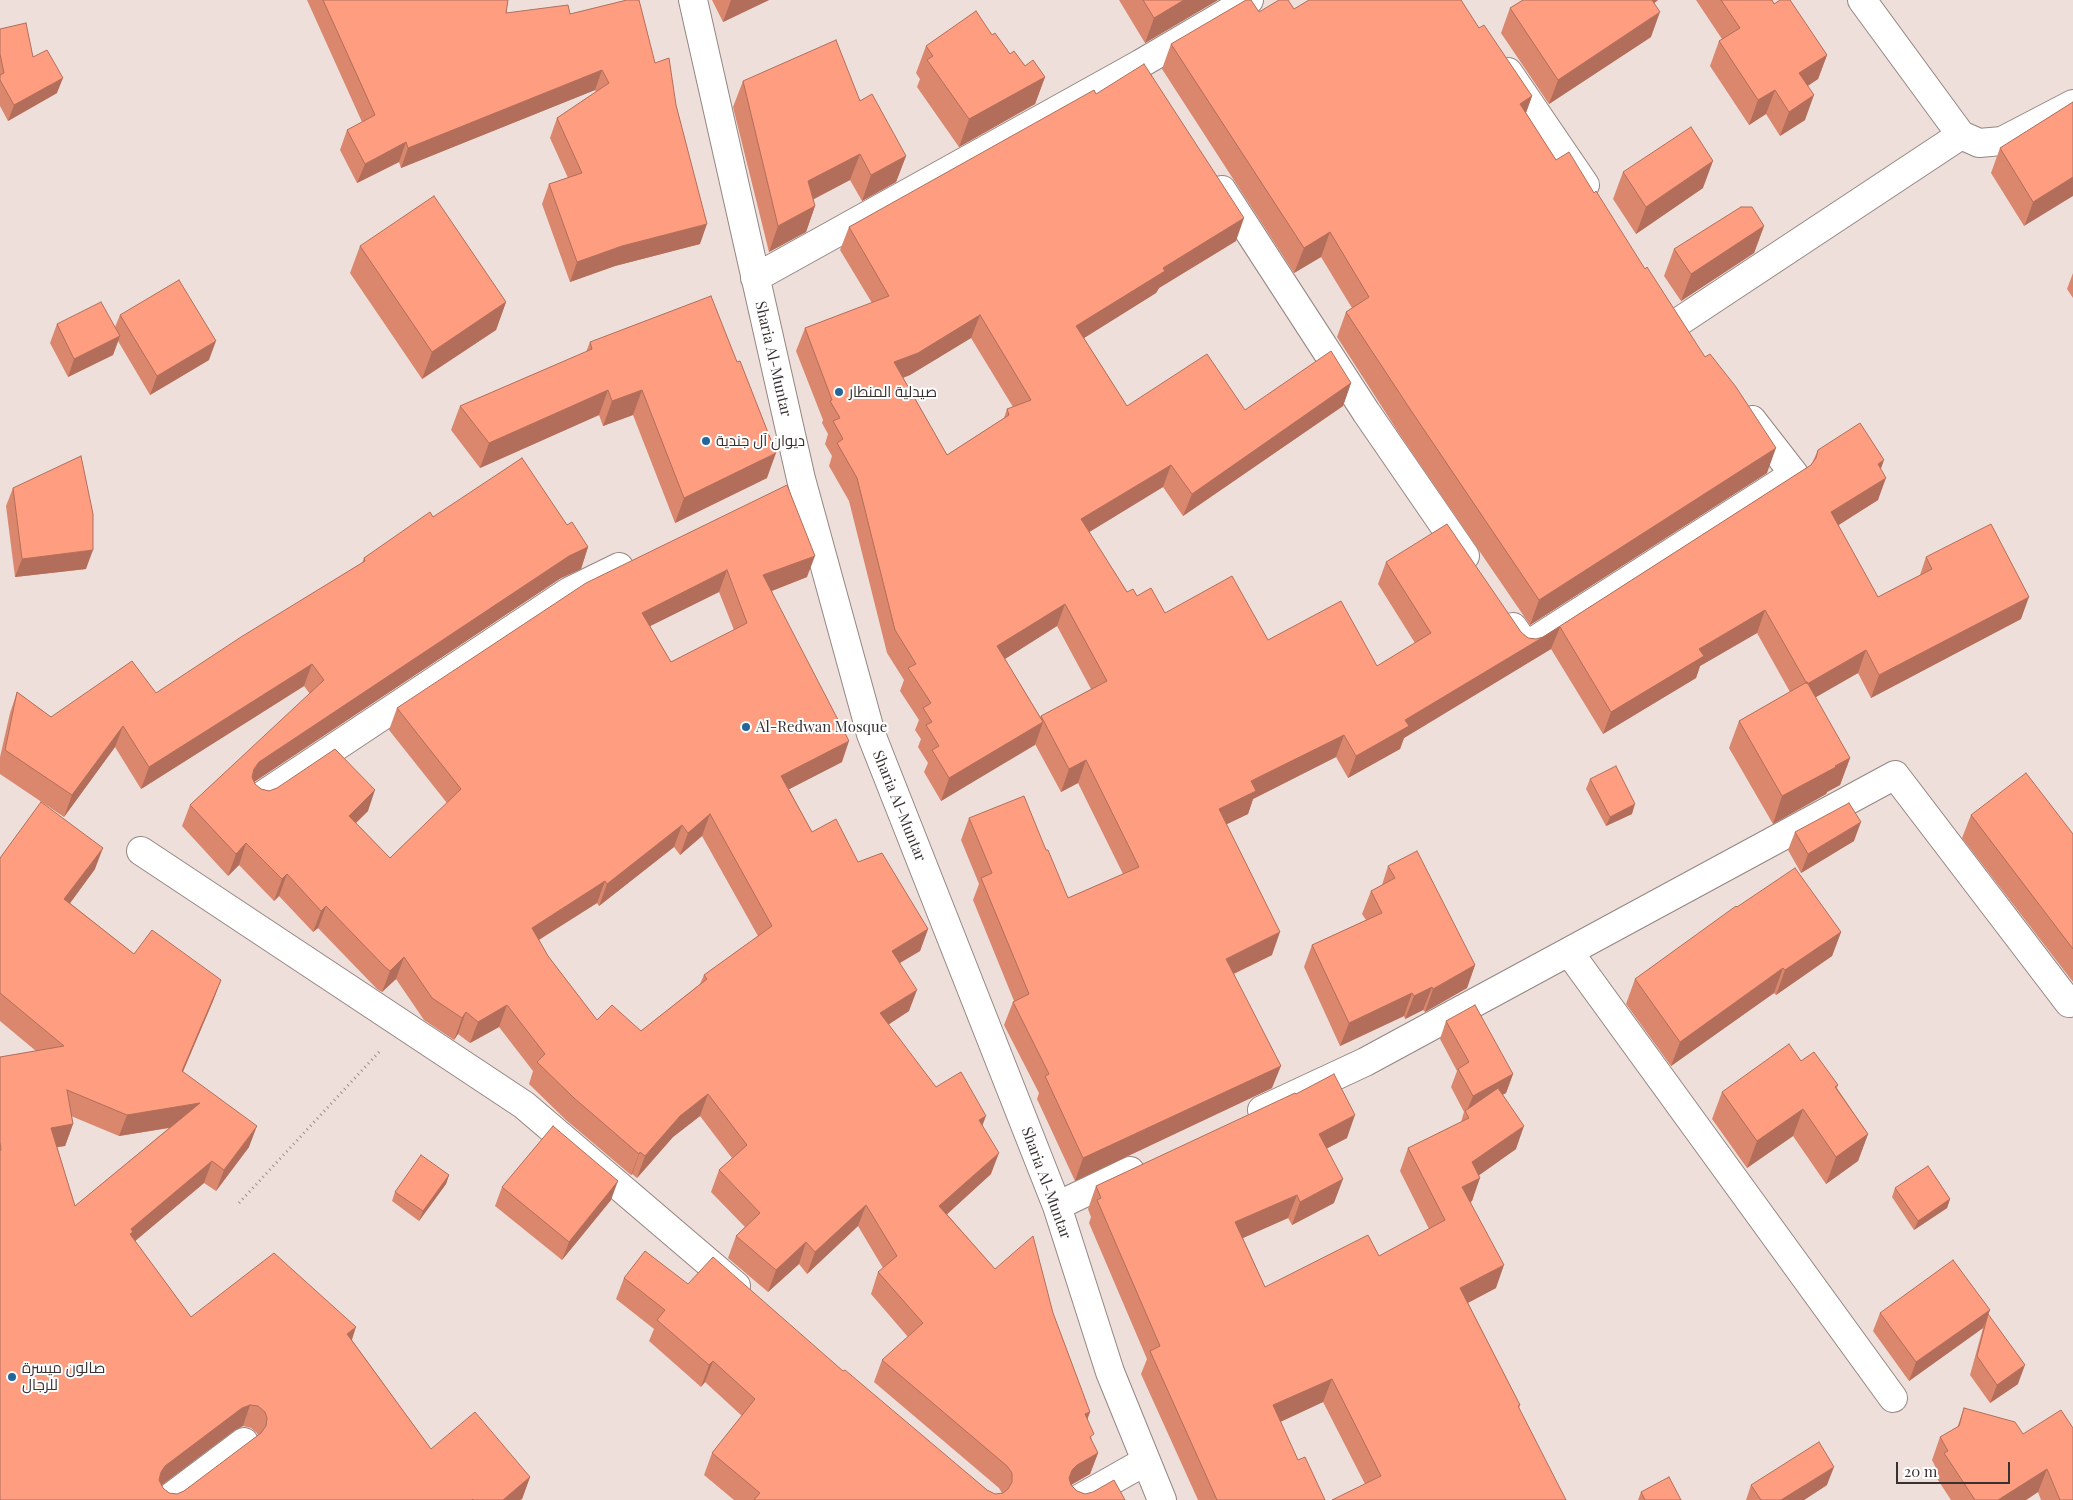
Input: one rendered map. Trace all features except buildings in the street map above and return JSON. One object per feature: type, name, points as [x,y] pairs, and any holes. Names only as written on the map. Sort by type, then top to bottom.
[{"type":"street","name":"Sharia Al-Muntar","points":[[693,0],[801,479],[870,734],[1056,1206],[1110,1372],[1162,1500]]},
{"type":"street","points":[[755,278],[1140,64],[1249,0]]},
{"type":"street","points":[[1862,0],[1960,134],[1979,143],[2002,141],[2073,104]]},
{"type":"street","points":[[1494,50],[1599,207]]},
{"type":"street","points":[[1140,64],[1156,88]]},
{"type":"street","points":[[1695,345],[1672,314],[1960,134]]},
{"type":"street","points":[[1210,171],[1366,412],[1476,573]]},
{"type":"street","points":[[1499,605],[1526,646],[1794,474],[1736,398]]},
{"type":"street","points":[[774,492],[801,479]]},
{"type":"street","points":[[260,798],[570,590],[641,556]]},
{"type":"street","points":[[1242,1119],[1365,1062],[1896,775],[2068,1003]]},
{"type":"street","points":[[141,851],[405,1024],[524,1106],[753,1300]]},
{"type":"street","points":[[1569,952],[1893,1398]]},
{"type":"street","points":[[1056,1206],[1154,1160]]},
{"type":"street","points":[[167,1500],[244,1442]]},
{"type":"street","points":[[1076,1500],[1146,1461]]},
{"type":"path","points":[[238,1203],[405,1024]]},
{"type":"place","name":"صيدلية المنطار","points":[[839,392]]},
{"type":"place","name":"ديوان آل جندية","points":[[706,441]]},
{"type":"place","name":"Al-Redwan Mosque","points":[[746,727]]},
{"type":"place","name":"صالون ميسرة للرجال","points":[[12,1377]]}]
